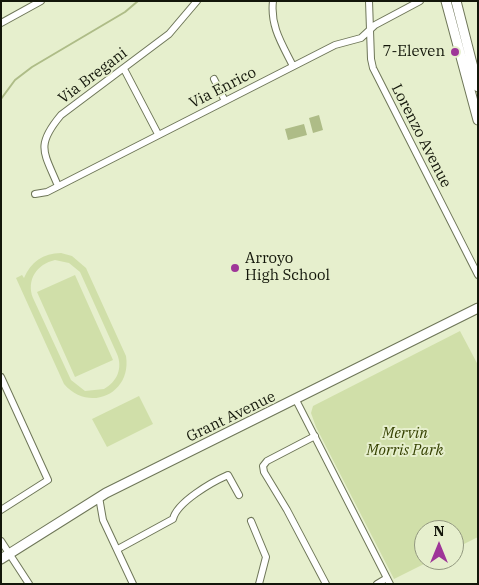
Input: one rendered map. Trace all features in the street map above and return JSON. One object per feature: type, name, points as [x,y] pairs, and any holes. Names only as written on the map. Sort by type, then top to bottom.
[{"type":"main road","points":[[446,1],[478,120]]},
{"type":"main road","points":[[456,1],[478,87]]},
{"type":"main road","name":"Grant Avenue","points":[[1,558],[99,497],[478,308]]},
{"type":"street","points":[[1,23],[26,4],[41,1]]},
{"type":"street","name":"Via Bregani","points":[[58,186],[44,154],[44,140],[61,115],[169,34],[197,1]]},
{"type":"street","points":[[273,1],[274,29],[293,66]]},
{"type":"street","name":"Lorenzo Avenue","points":[[369,1],[373,68],[478,275]]},
{"type":"street","name":"Via Enrico","points":[[35,194],[58,186],[335,45],[361,38],[375,25],[420,1]]},
{"type":"street","points":[[124,69],[158,134]]},
{"type":"street","points":[[214,79],[225,101]]},
{"type":"street","points":[[1,377],[48,480],[1,510]]},
{"type":"street","points":[[296,400],[388,581],[377,584]]},
{"type":"street","points":[[315,436],[267,461],[263,466],[264,472],[288,510],[326,584]]},
{"type":"street","points":[[118,549],[173,520],[175,511],[211,482],[228,475],[239,494]]},
{"type":"street","points":[[99,497],[103,520],[133,584]]},
{"type":"street","points":[[251,521],[266,557],[259,584]]},
{"type":"street","points":[[1,541],[29,584]]},
{"type":"green space","points":[[55,253],[72,256],[86,268],[126,356],[126,369],[122,380],[116,389],[107,395],[96,398],[85,397],[74,393],[64,384],[16,278],[22,275],[24,278],[34,263],[43,257]],"holes":[[[55,260],[69,263],[80,272],[119,359],[118,374],[112,383],[104,389],[85,391],[71,380],[31,291],[32,279],[43,265]]]},
{"type":"green space","points":[[75,275],[113,360],[75,377],[37,292]]},
{"type":"green space","name":"Mervin Morris Park","points":[[460,331],[478,365],[478,537],[464,544],[464,520],[414,520],[414,569],[394,579],[316,427],[311,413],[313,406]]},
{"type":"green space","points":[[139,396],[153,424],[107,447],[92,419]]},
{"type":"shaded area","points":[[319,115],[323,130],[313,133],[309,118]]},
{"type":"shaded area","points":[[304,124],[307,135],[288,140],[285,129]]},
{"type":"waterway","points":[[1,99],[15,80],[32,67],[125,12],[138,1]]},
{"type":"place","name":"7-Eleven","points":[[455,52]]},
{"type":"place","name":"Arroyo High School","points":[[235,268]]}]
